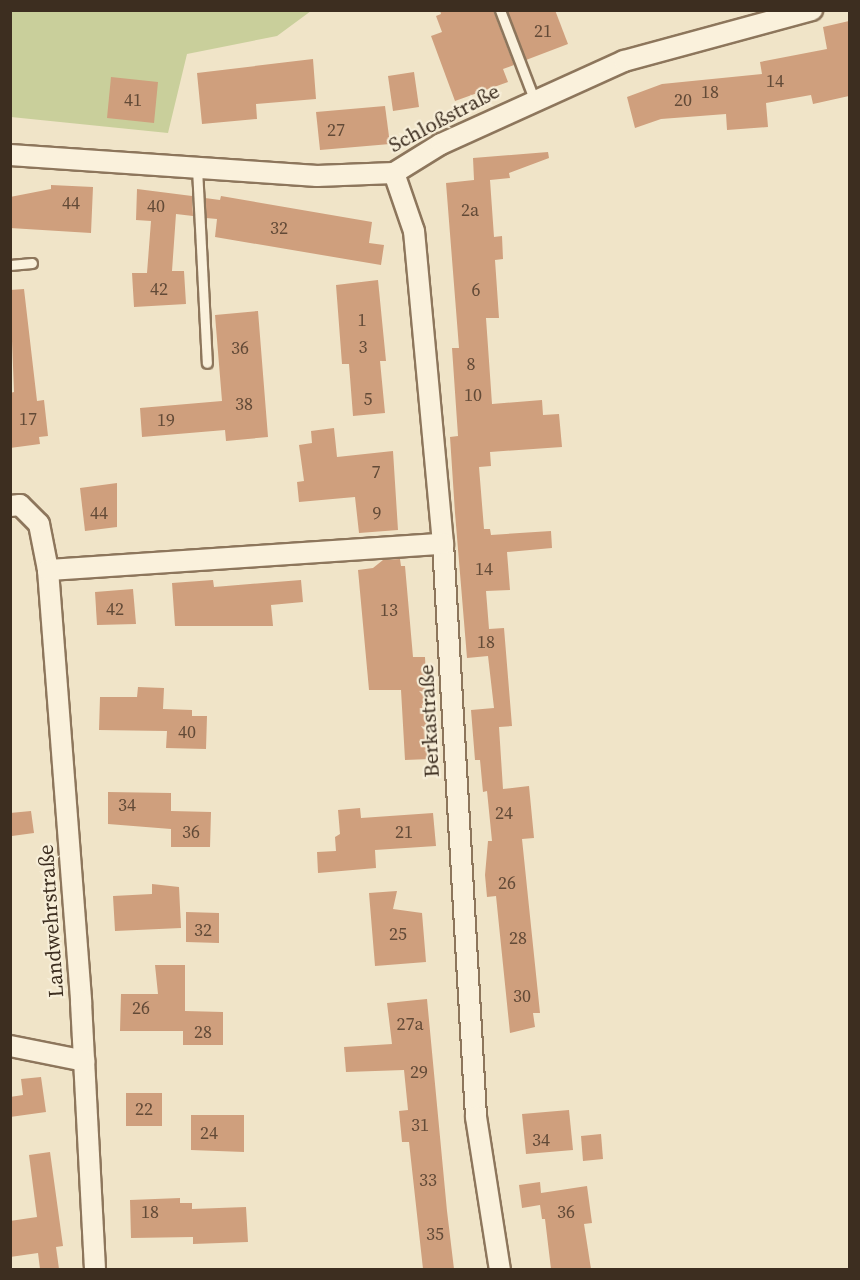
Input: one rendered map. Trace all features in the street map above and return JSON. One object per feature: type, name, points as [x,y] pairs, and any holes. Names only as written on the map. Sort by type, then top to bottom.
[{"type":"street","name":"Schloßstraße","points":[[10,155],[317,176],[394,172],[441,144],[534,99],[624,61],[813,10]]},
{"type":"street","name":"Berkastraße","points":[[394,172],[414,231],[443,544],[476,1118],[500,1269]]},
{"type":"street","name":"Landwehrstraße","points":[[15,506],[39,524],[48,570],[85,1061],[96,1269]]},
{"type":"street","points":[[48,570],[443,544]]},
{"type":"street","points":[[10,1046],[85,1061]]},
{"type":"lane","points":[[500,10],[534,99]]},
{"type":"lane","points":[[197,168],[207,363]]},
{"type":"lane","points":[[10,265],[32,263]]},
{"type":"green space","points":[[10,11],[311,11],[277,36],[187,54],[168,133],[11,117]]},
{"type":"building","points":[[440,10],[493,10],[514,65],[503,69],[508,82],[455,101],[431,36],[442,32],[436,16],[441,14]]},
{"type":"building","points":[[507,10],[555,10],[568,44],[526,60]]},
{"type":"building","points":[[849,21],[849,96],[813,104],[811,95],[766,103],[768,127],[727,130],[726,114],[661,119],[635,128],[627,97],[662,84],[762,74],[760,62],[827,49],[823,27]]},
{"type":"building","points":[[313,59],[316,99],[256,104],[257,119],[202,124],[197,73]]},
{"type":"building","points":[[414,72],[419,107],[393,111],[388,76]]},
{"type":"building","points":[[111,77],[158,82],[154,123],[107,118]]},
{"type":"building","points":[[385,106],[390,144],[320,150],[316,112]]},
{"type":"building","points":[[548,152],[549,158],[509,173],[510,178],[490,180],[494,237],[502,236],[503,259],[495,260],[499,318],[486,318],[492,404],[542,400],[543,415],[559,414],[562,447],[490,452],[491,466],[479,467],[484,529],[490,529],[491,535],[551,531],[552,548],[507,552],[510,590],[486,591],[489,629],[504,628],[512,726],[499,727],[503,789],[529,786],[534,838],[522,839],[540,1013],[533,1013],[535,1027],[510,1033],[496,896],[487,897],[485,875],[488,841],[492,841],[487,791],[483,792],[480,760],[475,760],[471,710],[494,708],[488,656],[467,658],[455,513],[450,437],[458,436],[452,348],[459,348],[446,183],[474,180],[473,158]]},
{"type":"building","points":[[51,185],[93,187],[91,233],[10,228],[10,197],[51,189]]},
{"type":"building","points":[[137,189],[192,196],[193,216],[176,214],[172,271],[184,271],[186,304],[134,307],[132,273],[147,273],[151,221],[136,220]]},
{"type":"building","points":[[221,196],[372,222],[369,243],[384,245],[381,265],[215,237],[217,219],[206,218],[205,198],[220,200]]},
{"type":"building","points":[[378,280],[386,361],[380,361],[385,413],[353,416],[349,364],[342,364],[336,285]]},
{"type":"building","points":[[24,289],[37,401],[44,400],[48,436],[39,437],[40,444],[10,448],[10,393],[14,392],[10,290]]},
{"type":"building","points":[[258,311],[268,437],[226,441],[225,430],[142,437],[140,408],[222,401],[215,315]]},
{"type":"building","points":[[334,428],[337,457],[393,451],[398,530],[359,533],[355,497],[299,502],[297,482],[304,481],[299,445],[312,443],[311,431]]},
{"type":"building","points":[[117,483],[117,527],[85,531],[80,488]]},
{"type":"building","points":[[400,559],[401,566],[405,566],[413,657],[425,657],[430,759],[405,760],[401,690],[369,690],[358,570],[373,568],[383,560]]},
{"type":"building","points":[[213,580],[214,587],[301,580],[303,602],[271,605],[273,626],[175,626],[172,583]]},
{"type":"building","points":[[133,589],[136,624],[97,625],[95,592]]},
{"type":"building","points":[[138,687],[164,688],[163,709],[192,710],[192,716],[207,716],[206,749],[166,748],[167,731],[99,730],[100,697],[137,697]]},
{"type":"building","points":[[108,792],[171,793],[171,811],[211,812],[210,847],[171,847],[171,829],[108,824]]},
{"type":"building","points":[[360,808],[361,818],[433,813],[436,846],[375,850],[376,868],[318,873],[317,852],[336,851],[335,837],[340,834],[338,810]]},
{"type":"building","points":[[31,811],[34,833],[12,836],[10,813]]},
{"type":"building","points":[[152,884],[179,887],[181,928],[115,931],[113,896],[152,894]]},
{"type":"building","points":[[397,891],[393,909],[422,913],[426,962],[375,966],[369,893]]},
{"type":"building","points":[[186,912],[219,913],[219,943],[186,942]]},
{"type":"building","points":[[155,965],[185,965],[185,1011],[223,1012],[223,1045],[183,1045],[183,1031],[120,1031],[121,994],[158,994]]},
{"type":"building","points":[[427,999],[454,1269],[423,1269],[409,1142],[402,1142],[399,1111],[408,1110],[404,1070],[346,1072],[344,1047],[392,1044],[387,1003]]},
{"type":"building","points":[[41,1077],[46,1112],[10,1117],[10,1097],[23,1095],[21,1079]]},
{"type":"building","points":[[126,1093],[162,1093],[162,1126],[126,1126]]},
{"type":"building","points":[[569,1110],[573,1150],[526,1154],[522,1114]]},
{"type":"building","points":[[191,1115],[244,1115],[244,1152],[191,1150]]},
{"type":"building","points":[[601,1134],[603,1159],[583,1161],[581,1136]]},
{"type":"building","points":[[50,1152],[63,1246],[56,1247],[59,1269],[40,1269],[38,1253],[10,1257],[10,1221],[37,1217],[29,1155]]},
{"type":"building","points":[[540,1182],[541,1193],[587,1186],[592,1223],[584,1224],[591,1269],[551,1269],[545,1219],[542,1219],[540,1205],[522,1208],[519,1185]]},
{"type":"building","points":[[180,1198],[180,1203],[192,1203],[192,1209],[246,1207],[248,1242],[193,1244],[193,1237],[131,1238],[130,1200]]}]
